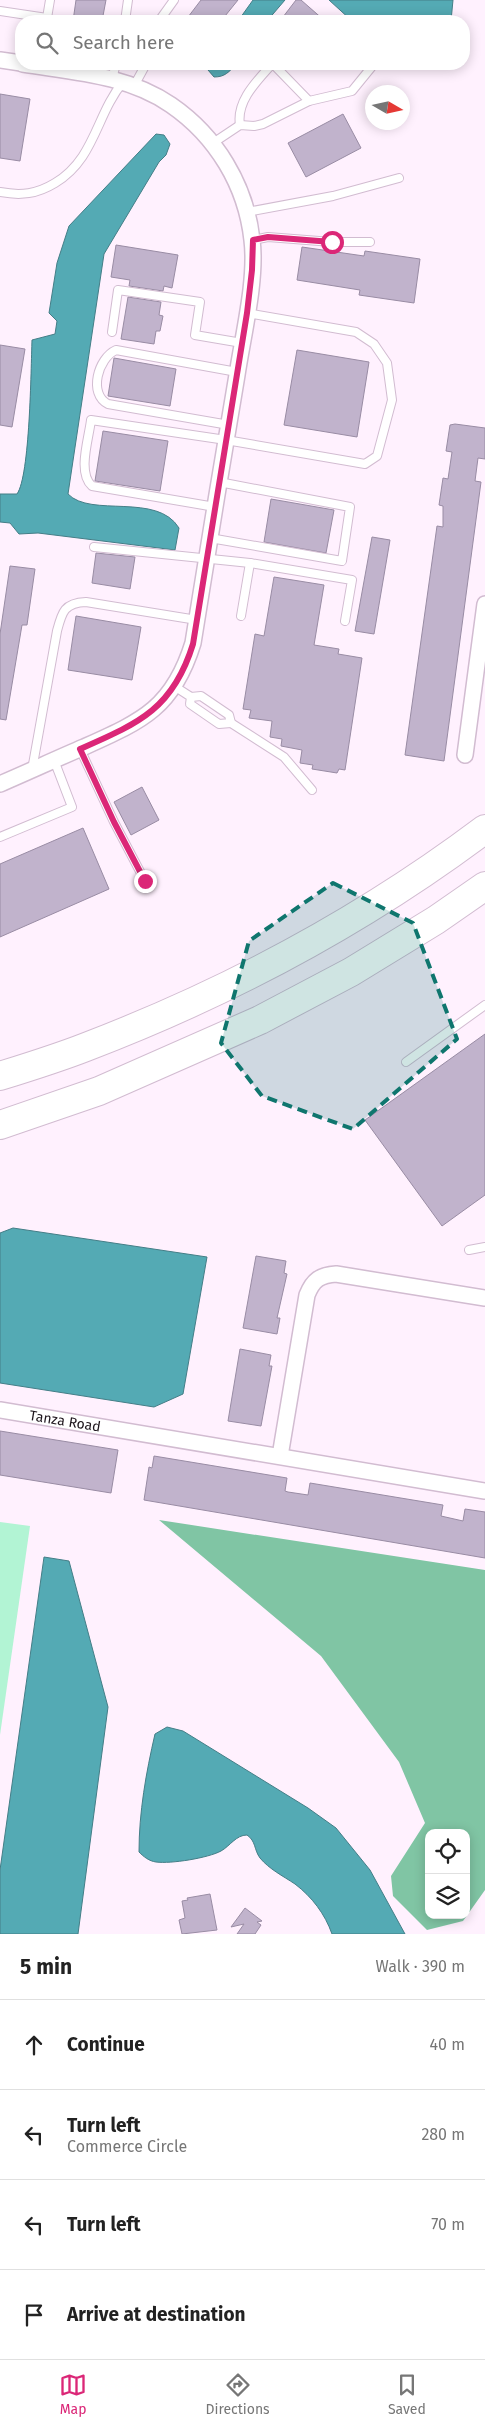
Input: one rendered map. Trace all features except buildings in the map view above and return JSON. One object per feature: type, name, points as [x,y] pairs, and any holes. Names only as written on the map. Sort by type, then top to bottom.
[{"type":"highway","points":[[0,1076],[86,1047],[168,1013],[244,977],[335,929],[414,880],[485,829]]},
{"type":"highway","points":[[0,1126],[99,1091],[260,1020],[351,972],[436,920],[485,886]]},
{"type":"street","points":[[0,60],[15,63]]},
{"type":"street","points":[[0,784],[137,723],[156,707],[174,686],[186,664],[197,620],[247,313],[252,270],[253,240],[247,212],[231,170],[213,143],[188,118],[170,104],[123,82],[63,70]]},
{"type":"street","points":[[465,755],[485,604]]},
{"type":"street","points":[[280,1456],[308,1295],[311,1285],[317,1279],[336,1274],[485,1298]]},
{"type":"street","name":"Tanza Road","points":[[0,1410],[485,1491]]},
{"type":"lane","points":[[47,15],[50,0]]},
{"type":"lane","points":[[126,15],[128,0]]},
{"type":"lane","points":[[163,15],[174,0]]},
{"type":"lane","points":[[0,11],[20,15]]},
{"type":"lane","points":[[118,70],[123,82]]},
{"type":"lane","points":[[0,192],[17,195],[41,192],[70,174],[90,147],[111,96],[123,82],[138,70]]},
{"type":"lane","points":[[240,125],[239,118],[243,102],[253,85],[267,70]]},
{"type":"lane","points":[[278,70],[310,101]]},
{"type":"lane","points":[[213,143],[240,125],[254,126],[263,124],[310,101],[352,91],[369,70]]},
{"type":"lane","points":[[247,212],[333,196],[398,178]]},
{"type":"lane","points":[[253,240],[268,237],[332,242],[370,242]]},
{"type":"lane","points":[[112,332],[118,290],[200,302],[195,335],[242,343]]},
{"type":"lane","points":[[237,372],[116,350],[107,354],[101,364],[97,394],[100,401],[108,404],[365,464],[378,456],[392,400],[388,363],[374,344],[356,332],[247,313]]},
{"type":"lane","points":[[215,507],[92,486],[86,482],[84,470],[91,420],[227,432]]},
{"type":"lane","points":[[210,538],[342,561],[350,507],[219,482]]},
{"type":"lane","points":[[94,547],[250,563],[352,580],[345,621]]},
{"type":"lane","points":[[241,616],[250,563]]},
{"type":"lane","points":[[32,770],[57,631],[62,612],[73,602],[86,602],[197,620]]},
{"type":"lane","points":[[174,686],[191,696],[202,696],[229,715],[231,722],[284,758],[312,790]]},
{"type":"lane","points":[[191,696],[190,704],[219,724],[231,722]]},
{"type":"lane","points":[[80,749],[114,822],[145,881]]},
{"type":"lane","points":[[0,837],[72,807],[54,760]]},
{"type":"lane","points":[[406,1062],[485,1005]]},
{"type":"lane","points":[[469,1250],[485,1247]]},
{"type":"highlighted area","points":[[333,883],[413,923],[457,1039],[353,1129],[262,1096],[221,1043],[249,941]]},
{"type":"green space","points":[[159,1520],[485,1570],[485,1890],[470,1911],[470,1829],[425,1829],[425,1919],[464,1919],[463,1921],[427,1930],[393,1896],[391,1876],[425,1823],[399,1762],[321,1656]]},
{"type":"green space","points":[[0,1522],[30,1526],[0,1735]]},
{"type":"water","points":[[253,0],[285,0],[272,15],[242,15]]},
{"type":"water","points":[[329,0],[453,0],[452,15],[345,15]]},
{"type":"water","points":[[208,70],[230,70],[226,74],[214,77]]},
{"type":"water","points":[[156,134],[164,135],[170,144],[166,155],[159,162],[104,254],[68,494],[78,501],[140,508],[156,511],[169,517],[179,528],[175,550],[38,533],[19,534],[10,523],[0,522],[0,494],[17,494],[21,483],[25,466],[29,421],[32,340],[55,334],[57,321],[49,313],[57,263],[69,226]]},
{"type":"water","points":[[13,1228],[207,1257],[183,1394],[154,1407],[0,1383],[0,1233]]},
{"type":"water","points":[[44,1557],[69,1561],[108,1707],[78,1934],[0,1934],[0,1870]]},
{"type":"water","points":[[167,1727],[183,1731],[308,1808],[336,1828],[370,1870],[405,1934],[332,1934],[322,1913],[307,1894],[264,1862],[258,1855],[252,1840],[247,1835],[236,1839],[215,1854],[199,1858],[156,1862],[143,1856],[139,1852],[140,1822],[149,1763],[155,1734]]},
{"type":"route","points":[[145,881],[114,822],[80,749],[137,723],[156,707],[174,686],[186,664],[193,644],[247,313],[253,240],[268,237],[332,242]]}]
